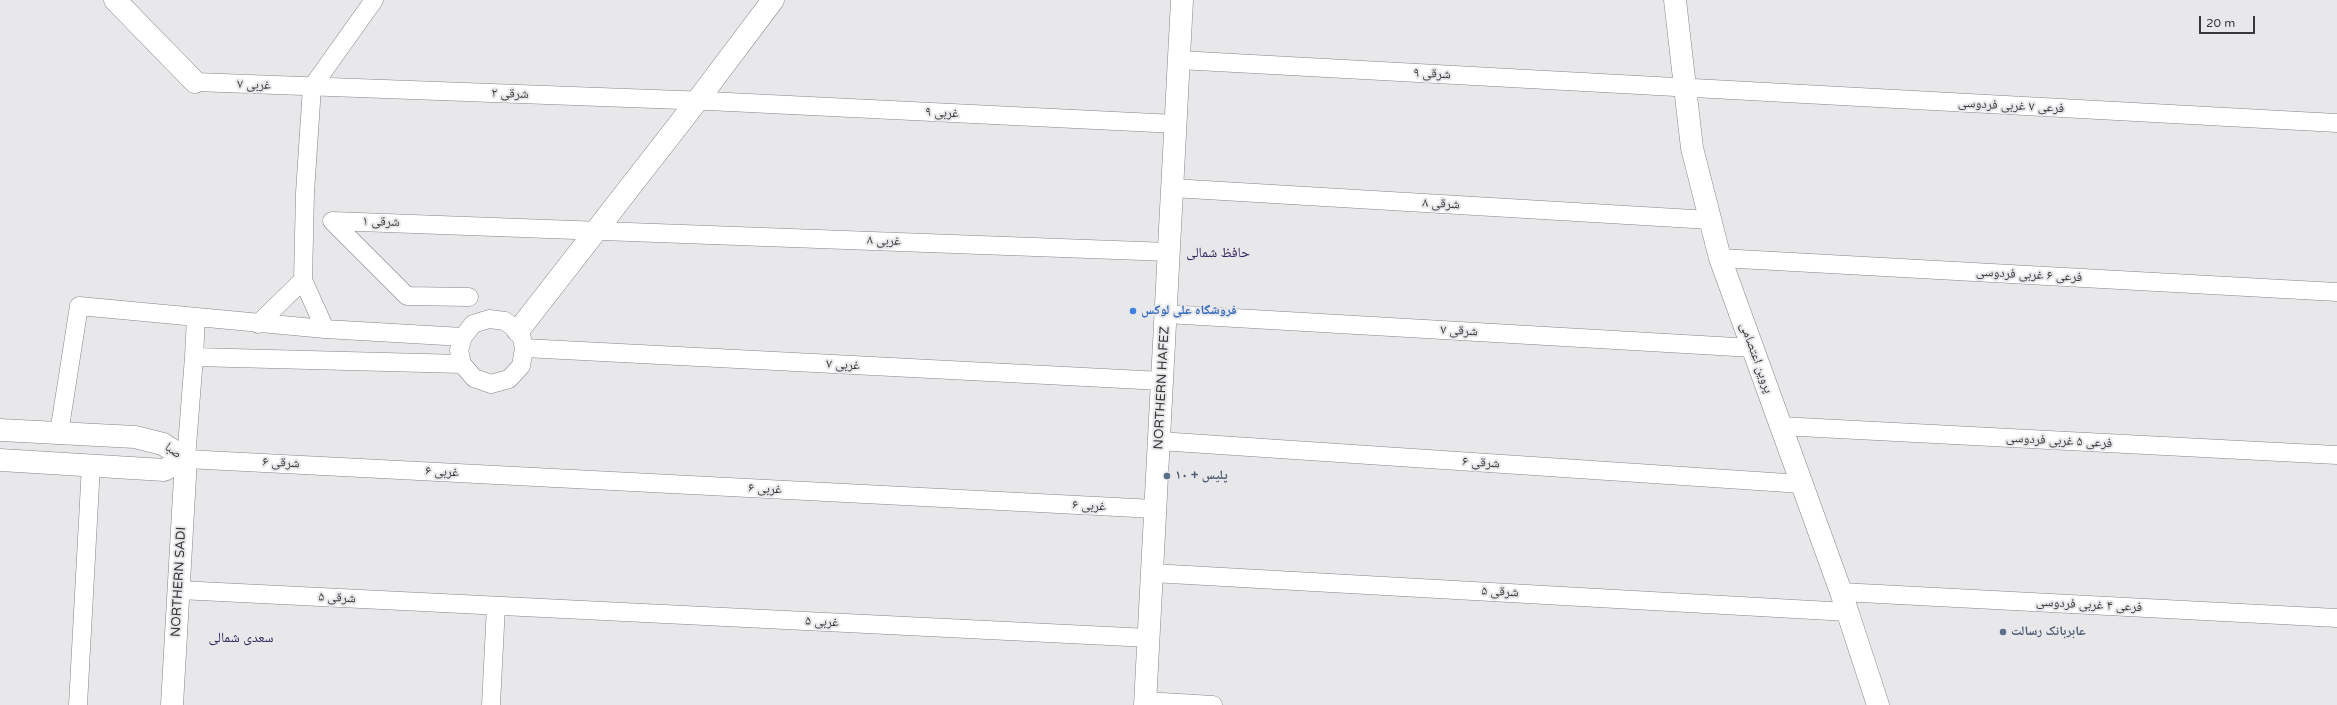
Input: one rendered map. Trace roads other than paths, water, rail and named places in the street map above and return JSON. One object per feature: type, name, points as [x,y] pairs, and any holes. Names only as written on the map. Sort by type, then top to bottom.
[{"type":"main road","points":[[115,0],[195,82]]},
{"type":"main road","points":[[521,339],[598,230],[703,101],[772,0]]},
{"type":"main road","name":"NORTHERN HAFEZ","points":[[1145,703],[1182,0]]},
{"type":"main road","name":"پروین اعتصامی","points":[[1675,0],[1684,89],[1692,148],[1720,258],[1845,602],[1878,705]]},
{"type":"main road","name":"صبا","points":[[0,430],[135,437],[163,444],[186,458]]},
{"type":"main road","name":"صبا","points":[[0,460],[164,470],[186,458]]},
{"type":"main road","name":"NORTHERN SADI","points":[[172,705],[186,458]]},
{"type":"street","points":[[325,329],[304,280],[304,193],[312,87],[374,0]]},
{"type":"street","name":"شرقی ۹","points":[[1179,60],[1684,89]]},
{"type":"street","name":"۷ غربی","points":[[195,82],[312,87]]},
{"type":"street","name":"۲ شرقی","points":[[312,87],[703,101]]},
{"type":"street","name":"فرعی ۷ غربی فردوسی","points":[[1684,89],[2337,123]]},
{"type":"street","name":"۹ غربی","points":[[703,101],[1176,124]]},
{"type":"street","name":"۸ شرقی","points":[[1172,188],[1710,220]]},
{"type":"street","name":"۱ شرقی","points":[[469,297],[407,296],[332,220],[598,230]]},
{"type":"street","name":"۸ غربی","points":[[598,230],[1169,252]]},
{"type":"street","name":"فرعی ۶ غربی فردوسی","points":[[1720,258],[2337,292]]},
{"type":"street","points":[[258,324],[304,280]]},
{"type":"street","points":[[59,433],[78,306],[258,324],[463,337]]},
{"type":"street","name":"۷ شرقی","points":[[1166,314],[1753,348]]},
{"type":"street","points":[[186,458],[196,317]]},
{"type":"street","points":[[489,319],[505,321],[521,339],[521,366],[509,379],[491,384],[474,378],[462,364],[459,350],[463,337],[473,324],[489,319]]},
{"type":"street","name":"۷ غربی","points":[[521,339],[1162,381]]},
{"type":"street","points":[[194,357],[462,364]]},
{"type":"street","name":"فرعی ۵ غربی فردوسی","points":[[1780,426],[2337,455]]},
{"type":"street","name":"۶ شرقی","points":[[1159,441],[1802,484]]},
{"type":"street","name":"۶ شرقی","points":[[186,458],[375,468]]},
{"type":"street","points":[[78,705],[91,465]]},
{"type":"street","name":"۶ غربی","points":[[375,468],[1155,509]]},
{"type":"street","name":"۵ شرقی","points":[[1152,573],[1845,602]]},
{"type":"street","name":"۵ شرقی","points":[[179,590],[496,606]]},
{"type":"street","name":"فرعی ۴ غربی فردوسی","points":[[1845,602],[2337,618]]},
{"type":"street","points":[[491,705],[496,606]]},
{"type":"street","name":"۵ غربی","points":[[496,606],[1148,638]]},
{"type":"street","points":[[1145,703],[1212,705]]},
{"type":"place","name":"فروشگاه علی لوکس","points":[[1133,311]]},
{"type":"place","name":"پلیس + ۱۰","points":[[1167,476]]},
{"type":"place","name":"عابربانک رسالت","points":[[2003,632]]},
{"type":"district","name":"حافظ شمالی","points":[[1218,253]]},
{"type":"district","name":"سعدی شمالی","points":[[241,638]]}]
